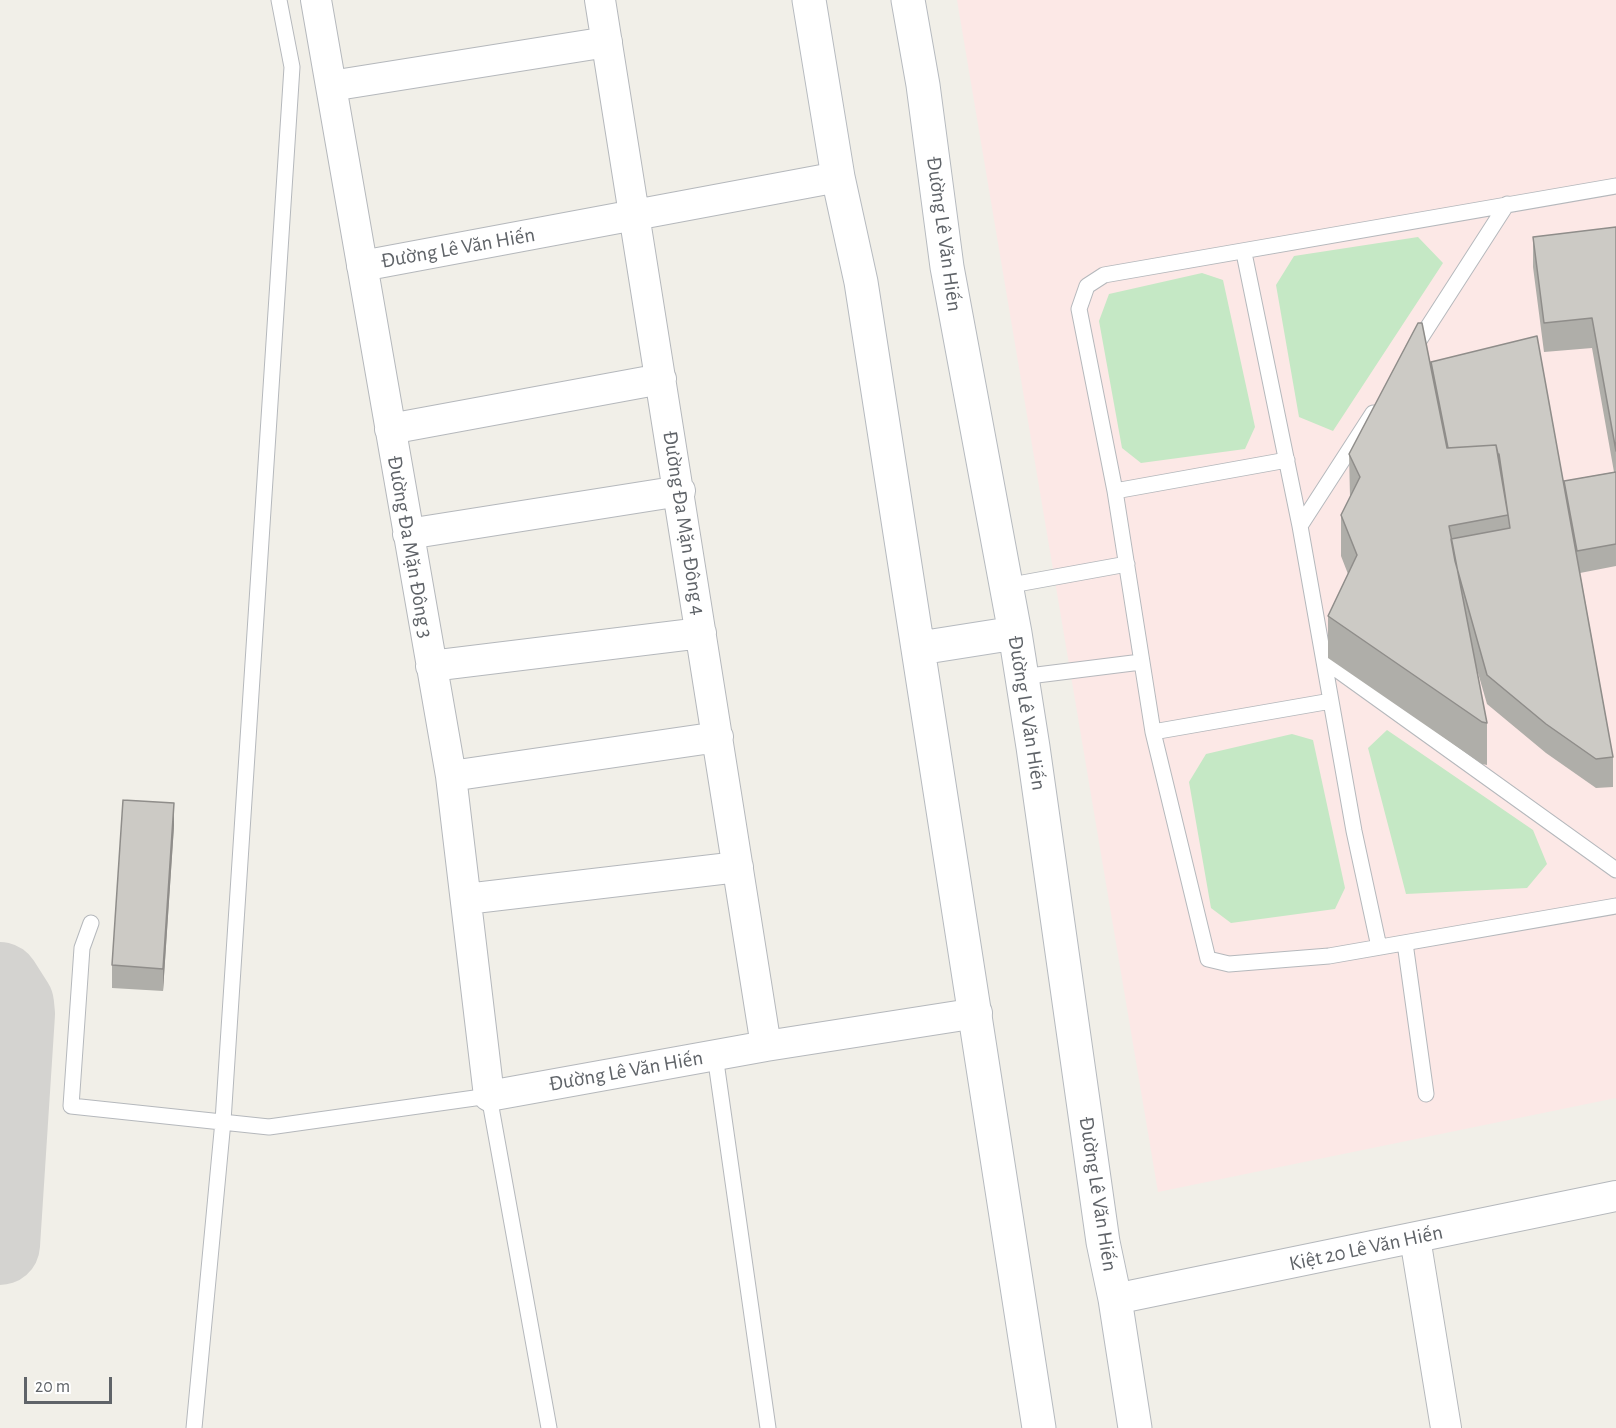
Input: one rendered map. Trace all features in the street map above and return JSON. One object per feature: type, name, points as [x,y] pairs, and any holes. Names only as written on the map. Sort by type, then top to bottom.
[{"type":"main road","points":[[809,0],[838,177],[861,282],[920,648],[1039,1428]]},
{"type":"main road","name":"Đường Lê Văn Hiến","points":[[909,0],[923,85],[947,267],[1015,633],[1103,1242],[1115,1299],[1134,1428]]},
{"type":"main road","points":[[920,648],[1015,633]]},
{"type":"street","name":"Đường Đa Mặn Đông 3","points":[[316,0],[430,666],[451,776],[489,1096]]},
{"type":"street","name":"Đường Đa Mặn Đông 4","points":[[600,0],[680,491],[766,1046]]},
{"type":"street","points":[[331,86],[607,42]]},
{"type":"street","name":"Đường Lê Văn Hiến","points":[[362,266],[838,177]]},
{"type":"street","points":[[390,429],[661,380]]},
{"type":"street","points":[[408,534],[680,491]]},
{"type":"street","points":[[430,666],[701,633]]},
{"type":"street","points":[[451,776],[718,736]]},
{"type":"street","points":[[466,898],[738,867]]},
{"type":"street","name":"Đường Lê Văn Hiến","points":[[489,1096],[766,1046],[977,1013]]},
{"type":"street","name":"Kiệt 20 Lê Văn Hiến","points":[[1115,1299],[1616,1196]]},
{"type":"street","points":[[1415,1238],[1446,1428]]},
{"type":"lane","points":[[194,1428],[223,1121],[292,67],[279,0]]},
{"type":"lane","points":[[1616,186],[1308,238],[1244,253],[1104,275],[1087,286],[1079,309],[1115,491],[1153,732],[1208,959],[1229,964],[1329,956],[1616,906]]},
{"type":"lane","points":[[1408,358],[1507,204]]},
{"type":"lane","points":[[1244,253],[1300,526],[1354,831],[1379,947]]},
{"type":"lane","points":[[1300,526],[1383,398]]},
{"type":"lane","points":[[1115,491],[1287,460]]},
{"type":"lane","points":[[1006,586],[1127,564]]},
{"type":"lane","points":[[1325,661],[1616,870]]},
{"type":"lane","points":[[1021,676],[1141,662]]},
{"type":"lane","points":[[1153,732],[1331,700]]},
{"type":"lane","points":[[91,923],[82,948],[71,1106],[269,1127],[489,1096],[549,1428]]},
{"type":"lane","points":[[1405,943],[1426,1094]]},
{"type":"lane","points":[[715,1055],[768,1428]]},
{"type":"shaded area","points":[[957,0],[1616,0],[1616,1098],[1158,1192]]},
{"type":"green space","points":[[1418,237],[1443,263],[1333,431],[1299,417],[1276,285],[1294,256]]},
{"type":"green space","points":[[1202,273],[1223,280],[1255,427],[1245,449],[1141,463],[1122,448],[1099,321],[1109,294]]},
{"type":"green space","points":[[1387,730],[1533,830],[1547,864],[1527,888],[1406,894],[1368,748]]},
{"type":"green space","points":[[1292,734],[1313,740],[1345,888],[1335,909],[1231,923],[1211,908],[1189,782],[1206,754]]},
{"type":"building","points":[[1616,227],[1616,451],[1592,318],[1544,323],[1533,237]]},
{"type":"building","points":[[1418,323],[1422,323],[1447,448],[1496,445],[1508,515],[1449,526],[1487,723],[1482,722],[1328,616],[1357,555],[1341,515],[1360,477],[1349,454]]},
{"type":"building","points":[[1537,336],[1613,757],[1596,759],[1546,724],[1487,675],[1451,539],[1510,528],[1496,445],[1448,448],[1431,362]]},
{"type":"building","points":[[1616,472],[1616,544],[1577,551],[1564,481]]},
{"type":"building","points":[[123,800],[174,803],[163,969],[112,965]]},
{"type":"taxiway","points":[[0,982],[14,1004],[15,1014],[0,1245]]}]
